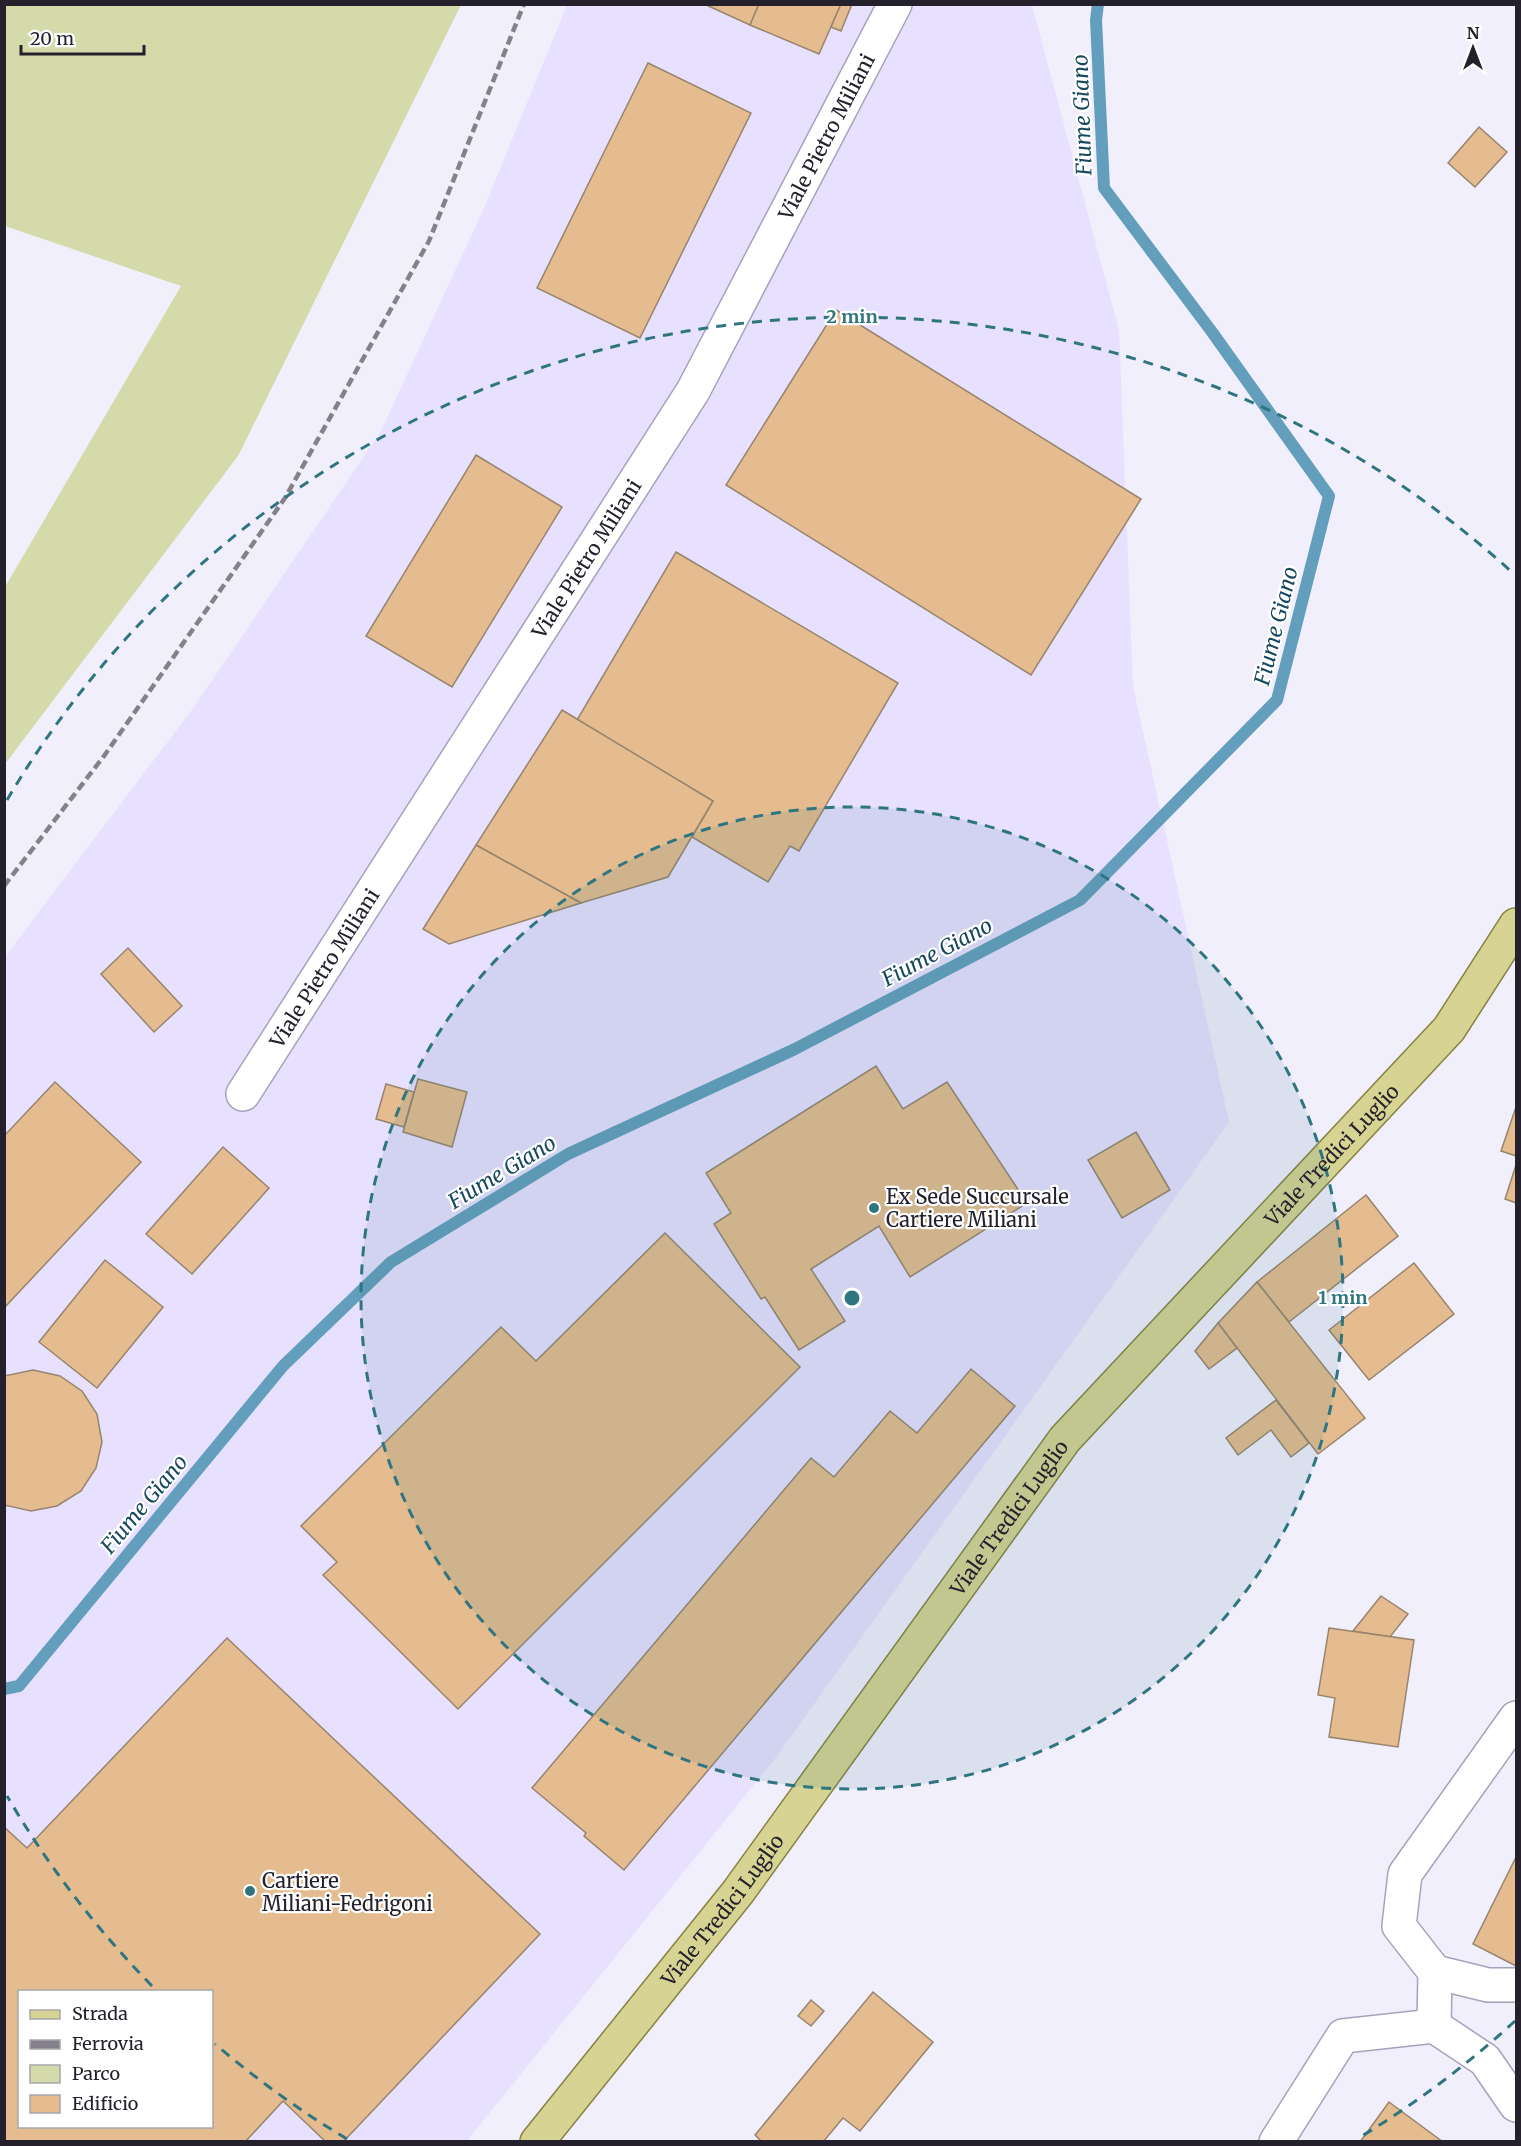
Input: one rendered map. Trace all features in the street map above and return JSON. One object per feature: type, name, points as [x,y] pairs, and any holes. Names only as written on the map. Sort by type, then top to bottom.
[{"type":"main road","name":"Viale Tredici Luglio","points":[[537,2142],[738,1892],[1065,1439],[1449,1029],[1516,925]]},
{"type":"street","name":"Viale Pietro Miliani","points":[[243,1094],[693,391],[895,4]]},
{"type":"street","points":[[1516,1718],[1405,1874],[1399,1926],[1435,1972],[1488,1985],[1516,1985]]},
{"type":"street","points":[[1434,2026],[1435,1972]]},
{"type":"street","points":[[1276,2142],[1343,2037],[1434,2026],[1485,2060],[1516,2104]]},
{"type":"shaded area","points":[[567,5],[1032,5],[1119,330],[1133,686],[1229,1122],[777,1756],[467,2141],[5,2141],[4,958],[194,707],[381,431],[484,208]]},
{"type":"green space","points":[[5,4],[461,5],[238,456],[5,764],[5,587],[181,286],[5,226]]},
{"type":"building","points":[[704,4],[759,4],[750,25]]},
{"type":"building","points":[[759,4],[841,4],[819,54],[750,25]]},
{"type":"building","points":[[841,4],[852,4],[841,31],[831,27]]},
{"type":"building","points":[[648,63],[751,113],[640,338],[537,288]]},
{"type":"building","points":[[1479,127],[1507,152],[1475,187],[1448,163]]},
{"type":"building","points":[[836,310],[1141,499],[1031,675],[726,485]]},
{"type":"building","points":[[476,455],[562,507],[452,687],[366,636]]},
{"type":"building","points":[[676,552],[898,683],[799,851],[790,846],[768,882],[692,837],[713,801],[577,720]]},
{"type":"building","points":[[562,710],[713,801],[668,877],[581,903],[476,845]]},
{"type":"building","points":[[476,845],[581,903],[449,944],[423,929]]},
{"type":"building","points":[[128,948],[182,1006],[154,1032],[101,974]]},
{"type":"building","name":"Ex Sede Succursale Cartiere Miliani","points":[[876,1066],[903,1109],[947,1082],[1027,1203],[910,1277],[879,1226],[811,1269],[845,1321],[799,1350],[765,1297],[761,1299],[714,1224],[731,1213],[706,1173]]},
{"type":"building","points":[[418,1079],[467,1092],[452,1147],[403,1132]]},
{"type":"building","points":[[55,1082],[141,1162],[4,1308],[4,1136]]},
{"type":"building","points":[[386,1084],[414,1092],[404,1127],[376,1119]]},
{"type":"building","points":[[1516,1107],[1516,1156],[1501,1151]]},
{"type":"building","points":[[1136,1132],[1170,1190],[1122,1218],[1088,1160]]},
{"type":"building","points":[[223,1147],[269,1188],[192,1274],[146,1234]]},
{"type":"building","points":[[1516,1165],[1516,1203],[1505,1199]]},
{"type":"building","points":[[1366,1195],[1398,1236],[1289,1322],[1257,1282]]},
{"type":"building","points":[[665,1233],[800,1367],[458,1709],[323,1575],[337,1562],[301,1526],[501,1327],[536,1361]]},
{"type":"building","points":[[105,1260],[163,1307],[97,1388],[39,1342]]},
{"type":"building","points":[[1414,1263],[1454,1314],[1369,1380],[1329,1330]]},
{"type":"building","points":[[1257,1282],[1365,1418],[1318,1454],[1218,1323]]},
{"type":"building","points":[[1218,1323],[1237,1348],[1209,1369],[1195,1351]]},
{"type":"building","points":[[971,1369],[1015,1406],[624,1870],[584,1836],[586,1833],[532,1788],[811,1458],[834,1477],[890,1411],[917,1433]]},
{"type":"building","points":[[33,1370],[60,1376],[82,1391],[97,1414],[102,1442],[96,1468],[81,1491],[57,1506],[31,1511],[4,1505],[4,1376]]},
{"type":"building","points":[[1276,1400],[1309,1443],[1291,1457],[1271,1430],[1238,1455],[1226,1438]]},
{"type":"building","points":[[1381,1596],[1408,1614],[1390,1637],[1353,1631]]},
{"type":"building","points":[[1329,1628],[1414,1640],[1398,1747],[1329,1737],[1335,1698],[1318,1695]]},
{"type":"building","name":"Cartiere Miliani-Fedrigoni","points":[[227,1638],[540,1934],[343,2142],[326,2142],[283,2101],[245,2142],[4,2142],[4,1827],[27,1848]]},
{"type":"building","points":[[1516,1857],[1516,1966],[1473,1944]]},
{"type":"building","points":[[873,1992],[933,2042],[860,2131],[843,2118],[823,2142],[762,2142],[755,2135]]},
{"type":"building","points":[[811,2000],[824,2011],[811,2026],[798,2016]]},
{"type":"building","points":[[1389,2102],[1443,2142],[1360,2142]]},
{"type":"waterway","name":"Fiume Giano","points":[[4,1689],[19,1686],[283,1366],[391,1262],[568,1154],[795,1049],[1080,900],[1277,700],[1329,496],[1212,332],[1104,188],[1096,20],[1098,4]]},
{"type":"railway","points":[[4,886],[104,756],[285,498],[429,241],[524,4]]},
{"type":"place","name":"Ex Sede Succursale Cartiere Miliani","points":[[874,1208]]},
{"type":"place","name":"Cartiere Miliani-Fedrigoni","points":[[250,1891]]}]
